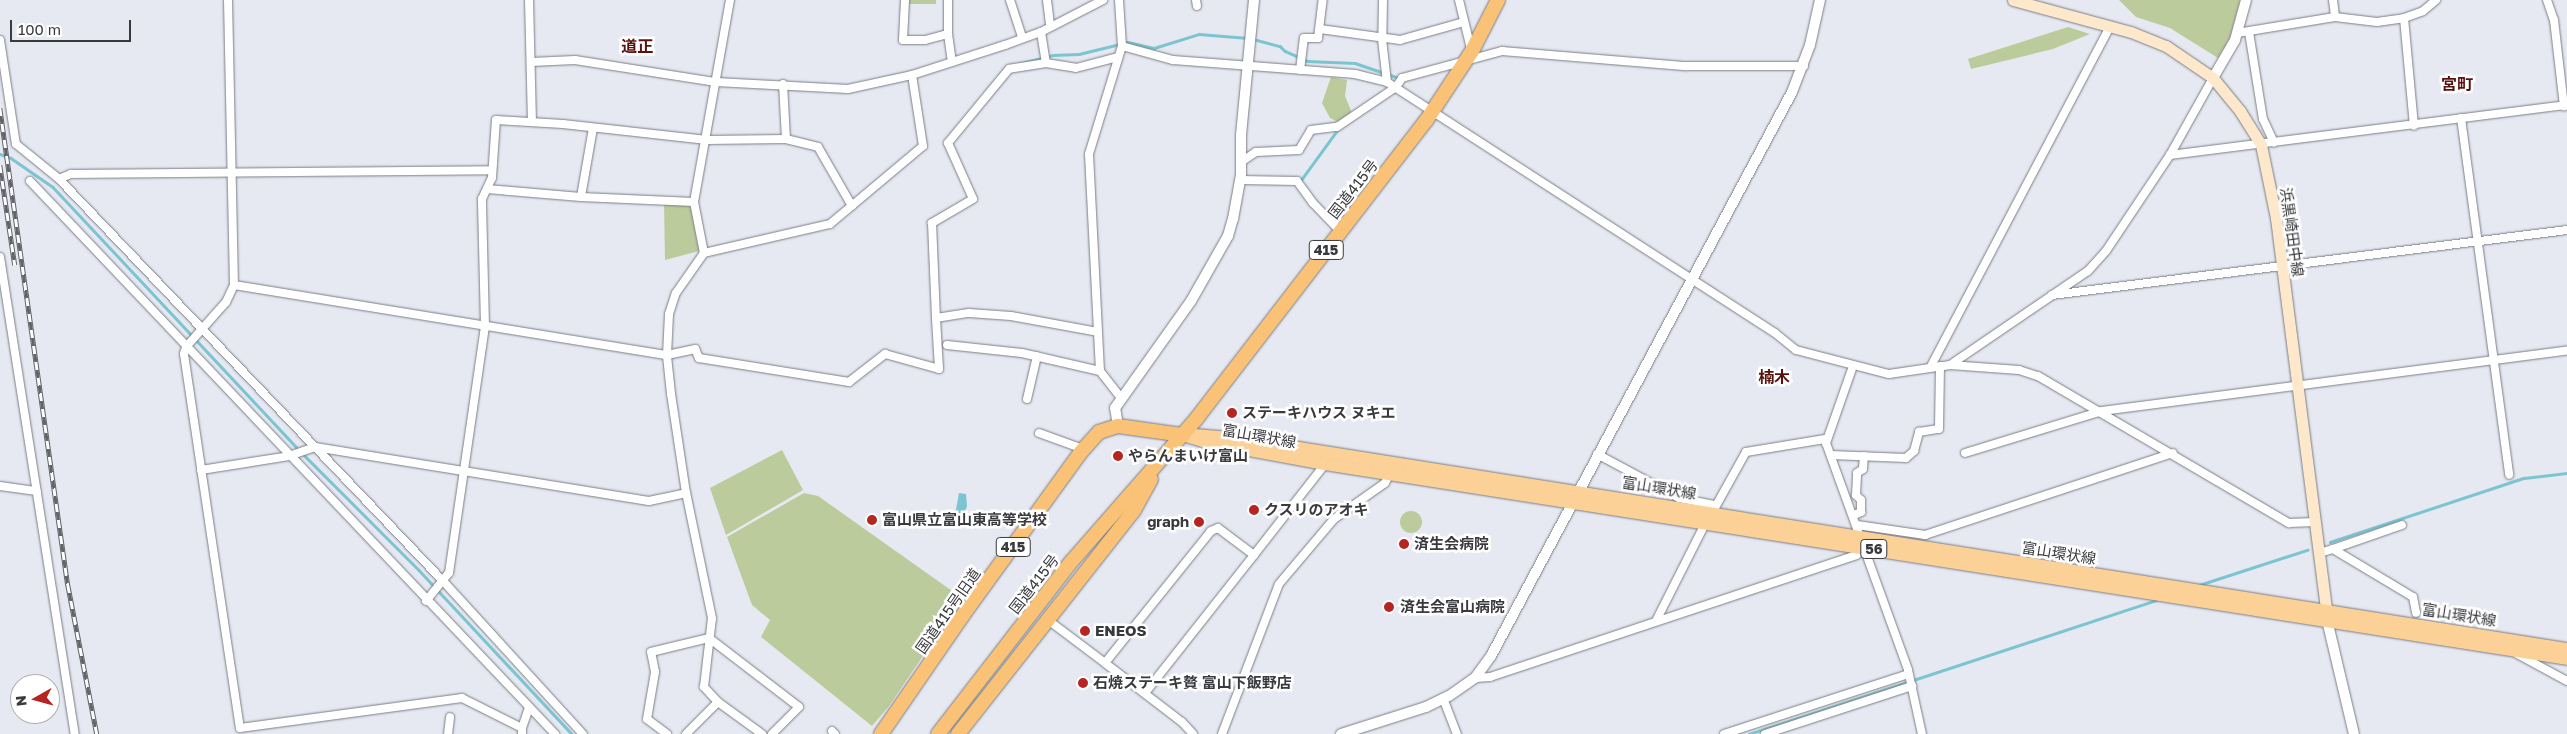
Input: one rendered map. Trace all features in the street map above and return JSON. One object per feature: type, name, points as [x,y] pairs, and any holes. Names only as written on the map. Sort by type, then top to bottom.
[{"type":"highway","name":"国道415号","points":[[938,734],[1071,562],[1183,435],[1341,232],[1433,110],[1468,56],[1498,0]]},
{"type":"highway","points":[[1118,426],[1183,435]]},
{"type":"highway","name":"国道415号旧道","points":[[881,734],[1084,449],[1099,432],[1118,426]]},
{"type":"highway","name":"国道415号","points":[[958,734],[1134,510],[1162,459]]},
{"type":"main road","name":"浜黒崎田中線","points":[[2013,0],[2110,26],[2166,46],[2213,78],[2240,111],[2261,145],[2268,168],[2282,266],[2326,616]]},
{"type":"main road","name":"富山環状線","points":[[1183,435],[1212,434],[1391,469],[1574,498],[1711,514],[1864,543],[2326,616],[2567,649]]},
{"type":"main road","name":"富山環状線","points":[[1183,435],[1206,442],[1325,464],[1391,469]]},
{"type":"main road","name":"富山環状線","points":[[2326,616],[2567,659]]},
{"type":"street","points":[[228,0],[234,285],[226,302],[204,331],[186,347],[184,354],[240,728],[462,698],[522,731],[529,708]]},
{"type":"street","points":[[529,0],[532,121]]},
{"type":"street","points":[[704,253],[694,202],[707,140],[730,0]]},
{"type":"street","points":[[905,0],[903,40],[925,40],[948,34]]},
{"type":"street","points":[[948,0],[948,34],[952,62]]},
{"type":"street","points":[[1010,0],[1022,38]]},
{"type":"street","points":[[1047,0],[1050,26]]},
{"type":"street","points":[[530,62],[575,60],[716,82],[783,84],[848,89],[912,75],[1041,32],[1103,0]]},
{"type":"street","points":[[1119,0],[1122,46],[1089,154],[1100,371],[1121,398]]},
{"type":"street","points":[[1118,426],[1115,408],[1191,301],[1228,236],[1241,180],[1254,0]]},
{"type":"street","points":[[1300,70],[1304,38],[1318,38],[1323,0]]},
{"type":"street","points":[[1383,0],[1382,39],[1387,82]]},
{"type":"street","points":[[1459,0],[1468,56]]},
{"type":"street","points":[[1341,734],[1443,698],[1475,678],[1490,656],[1692,280],[1804,66],[1820,0]]},
{"type":"street","points":[[1950,365],[2088,271],[2106,251],[2170,155],[2213,78],[2237,33],[2246,0]]},
{"type":"street","points":[[2333,0],[2335,17]]},
{"type":"street","points":[[2237,33],[2335,17],[2376,22],[2404,18],[2423,11],[2436,0]]},
{"type":"street","points":[[2170,155],[2565,106],[2554,20],[2547,0]]},
{"type":"street","points":[[2404,18],[2414,126]]},
{"type":"street","points":[[1320,29],[1382,39],[1411,39],[1441,27],[1464,22]]},
{"type":"street","points":[[1931,366],[2110,26]]},
{"type":"street","points":[[1041,32],[1046,63]]},
{"type":"street","points":[[2249,32],[2263,119],[2274,143]]},
{"type":"street","points":[[0,40],[16,144],[59,179],[444,582],[583,734]]},
{"type":"street","points":[[1122,46],[1173,60],[1355,74],[1387,82],[1433,110],[1796,350],[1889,374],[1931,366],[1950,365],[2019,370],[2053,382],[2289,523],[2315,522]]},
{"type":"street","points":[[1241,162],[1256,152],[1299,150],[1311,130],[1337,127],[1396,87],[1402,78],[1468,56],[1514,50],[1686,66],[1804,66]]},
{"type":"street","points":[[234,285],[667,355],[695,349],[699,358],[849,382],[885,354],[939,369],[932,223],[973,199],[948,143],[1009,69],[1046,63],[1076,68],[1118,57]]},
{"type":"street","points":[[762,734],[718,702],[704,687],[712,618],[709,592],[686,494],[667,355],[669,314],[676,293],[704,253],[763,237],[821,227],[852,206],[923,146],[912,75]]},
{"type":"street","points":[[783,84],[786,139]]},
{"type":"street","points":[[2461,118],[2496,360],[2509,476]]},
{"type":"street","points":[[426,601],[444,582],[449,573],[485,326],[482,199],[492,170],[496,120],[532,121],[707,140],[786,139],[818,147],[852,206]]},
{"type":"street","points":[[581,197],[593,128]]},
{"type":"street","points":[[59,179],[70,174],[492,170]]},
{"type":"street","points":[[1241,180],[1297,181],[1313,203],[1341,232]]},
{"type":"street","points":[[30,181],[426,601],[555,734]]},
{"type":"street","points":[[486,189],[581,197],[694,202]]},
{"type":"street","points":[[2052,295],[2567,230]]},
{"type":"street","points":[[0,257],[75,734]]},
{"type":"street","points":[[936,318],[969,313],[1011,316],[1098,332]]},
{"type":"street","points":[[947,345],[1037,356],[1100,371]]},
{"type":"street","points":[[1965,454],[2102,411],[2567,351]]},
{"type":"street","points":[[1028,399],[1037,356]]},
{"type":"street","points":[[1853,366],[1825,439],[1854,515],[1909,674],[1922,734]]},
{"type":"street","points":[[1831,455],[1906,458],[1914,452],[1920,432],[1939,429],[1940,366]]},
{"type":"street","points":[[1039,433],[1084,449]]},
{"type":"street","points":[[1656,621],[1711,514],[1746,452],[1825,439]]},
{"type":"street","points":[[202,470],[289,456],[315,447],[464,469],[649,501],[686,494]]},
{"type":"street","points":[[1857,525],[1925,534],[2173,453]]},
{"type":"street","points":[[1597,454],[1711,514]]},
{"type":"street","points":[[1854,515],[1861,512],[1861,500],[1856,495],[1857,473],[1863,469],[1864,456]]},
{"type":"street","points":[[1146,693],[1325,464]]},
{"type":"street","points":[[1222,734],[1279,584],[1334,519],[1385,483],[1391,469]]},
{"type":"street","points":[[0,486],[37,491]]},
{"type":"street","points":[[2319,553],[2402,525]]},
{"type":"street","points":[[1105,662],[1211,531],[1218,528],[1254,555]]},
{"type":"street","points":[[1475,678],[1490,677],[1856,555],[1864,543]]},
{"type":"street","points":[[2333,549],[2413,597],[2416,613]]},
{"type":"street","points":[[2326,616],[2354,734]]},
{"type":"street","points":[[1048,620],[1146,693],[1193,734]]},
{"type":"street","points":[[667,734],[647,719],[655,672],[651,652],[709,638]]},
{"type":"street","points":[[709,638],[799,707],[772,734]]},
{"type":"street","points":[[2509,650],[2567,681]]},
{"type":"street","points":[[1724,734],[1909,674]]},
{"type":"street","points":[[1765,734],[1912,686]]},
{"type":"street","points":[[1443,698],[1457,734]]},
{"type":"street","points":[[686,734],[718,702]]},
{"type":"street","points":[[448,734],[450,717]]},
{"type":"green space","points":[[909,0],[936,0],[936,4],[909,4]]},
{"type":"green space","points":[[2119,0],[2240,0],[2230,38],[2218,58],[2170,28],[2136,17]]},
{"type":"green space","points":[[2068,27],[2090,34],[2053,49],[1971,69],[1968,59]]},
{"type":"green space","points":[[1331,77],[1347,80],[1345,96],[1352,113],[1340,123],[1330,118],[1322,103]]},
{"type":"green space","points":[[664,203],[691,205],[699,251],[665,260]]},
{"type":"green space","points":[[782,450],[803,490],[726,535],[710,488]]},
{"type":"green space","points":[[804,493],[818,496],[962,598],[889,706],[872,726],[761,637],[770,620],[752,605],[727,537]]},
{"type":"green space","points":[[1411,511],[1421,518],[1422,522],[1415,532],[1411,533],[1401,526],[1400,522],[1407,512]]},
{"type":"water","points":[[959,493],[966,494],[967,506],[963,516],[955,515]]},
{"type":"waterway","points":[[1014,65],[1053,55],[1079,54],[1128,42],[1154,48],[1199,34],[1248,38]]},
{"type":"waterway","points":[[1253,39],[1280,46],[1285,51],[1307,61],[1355,63],[1399,78]]},
{"type":"waterway","points":[[1301,180],[1338,129]]},
{"type":"waterway","points":[[0,154],[11,158],[53,187],[299,450]]},
{"type":"waterway","points":[[303,454],[419,570],[572,734]]},
{"type":"waterway","points":[[2330,542],[2524,478],[2567,473]]},
{"type":"waterway","points":[[2199,585],[2307,550]]},
{"type":"waterway","points":[[1749,734],[2156,600]]},
{"type":"railway","points":[[0,108],[68,585],[97,734]]},
{"type":"railway","points":[[0,165],[15,265]]},
{"type":"place","name":"ステーキハウス ヌキエ","points":[[1232,413]]},
{"type":"place","name":"やらんまいけ富山","points":[[1118,456]]},
{"type":"place","name":"クスリのアオキ","points":[[1254,510]]},
{"type":"place","name":"富山県立富山東高等学校","points":[[872,520]]},
{"type":"place","name":"graph","points":[[1199,522]]},
{"type":"place","name":"済生会病院","points":[[1404,544]]},
{"type":"place","name":"済生会富山病院","points":[[1389,607]]},
{"type":"place","name":"ENEOS","points":[[1085,631]]},
{"type":"place","name":"石焼ステーキ贅 富山下飯野店","points":[[1083,683]]},
{"type":"district","name":"道正","points":[[637,46]]},
{"type":"district","name":"宮町","points":[[2457,84]]},
{"type":"district","name":"楠木","points":[[1774,377]]}]
